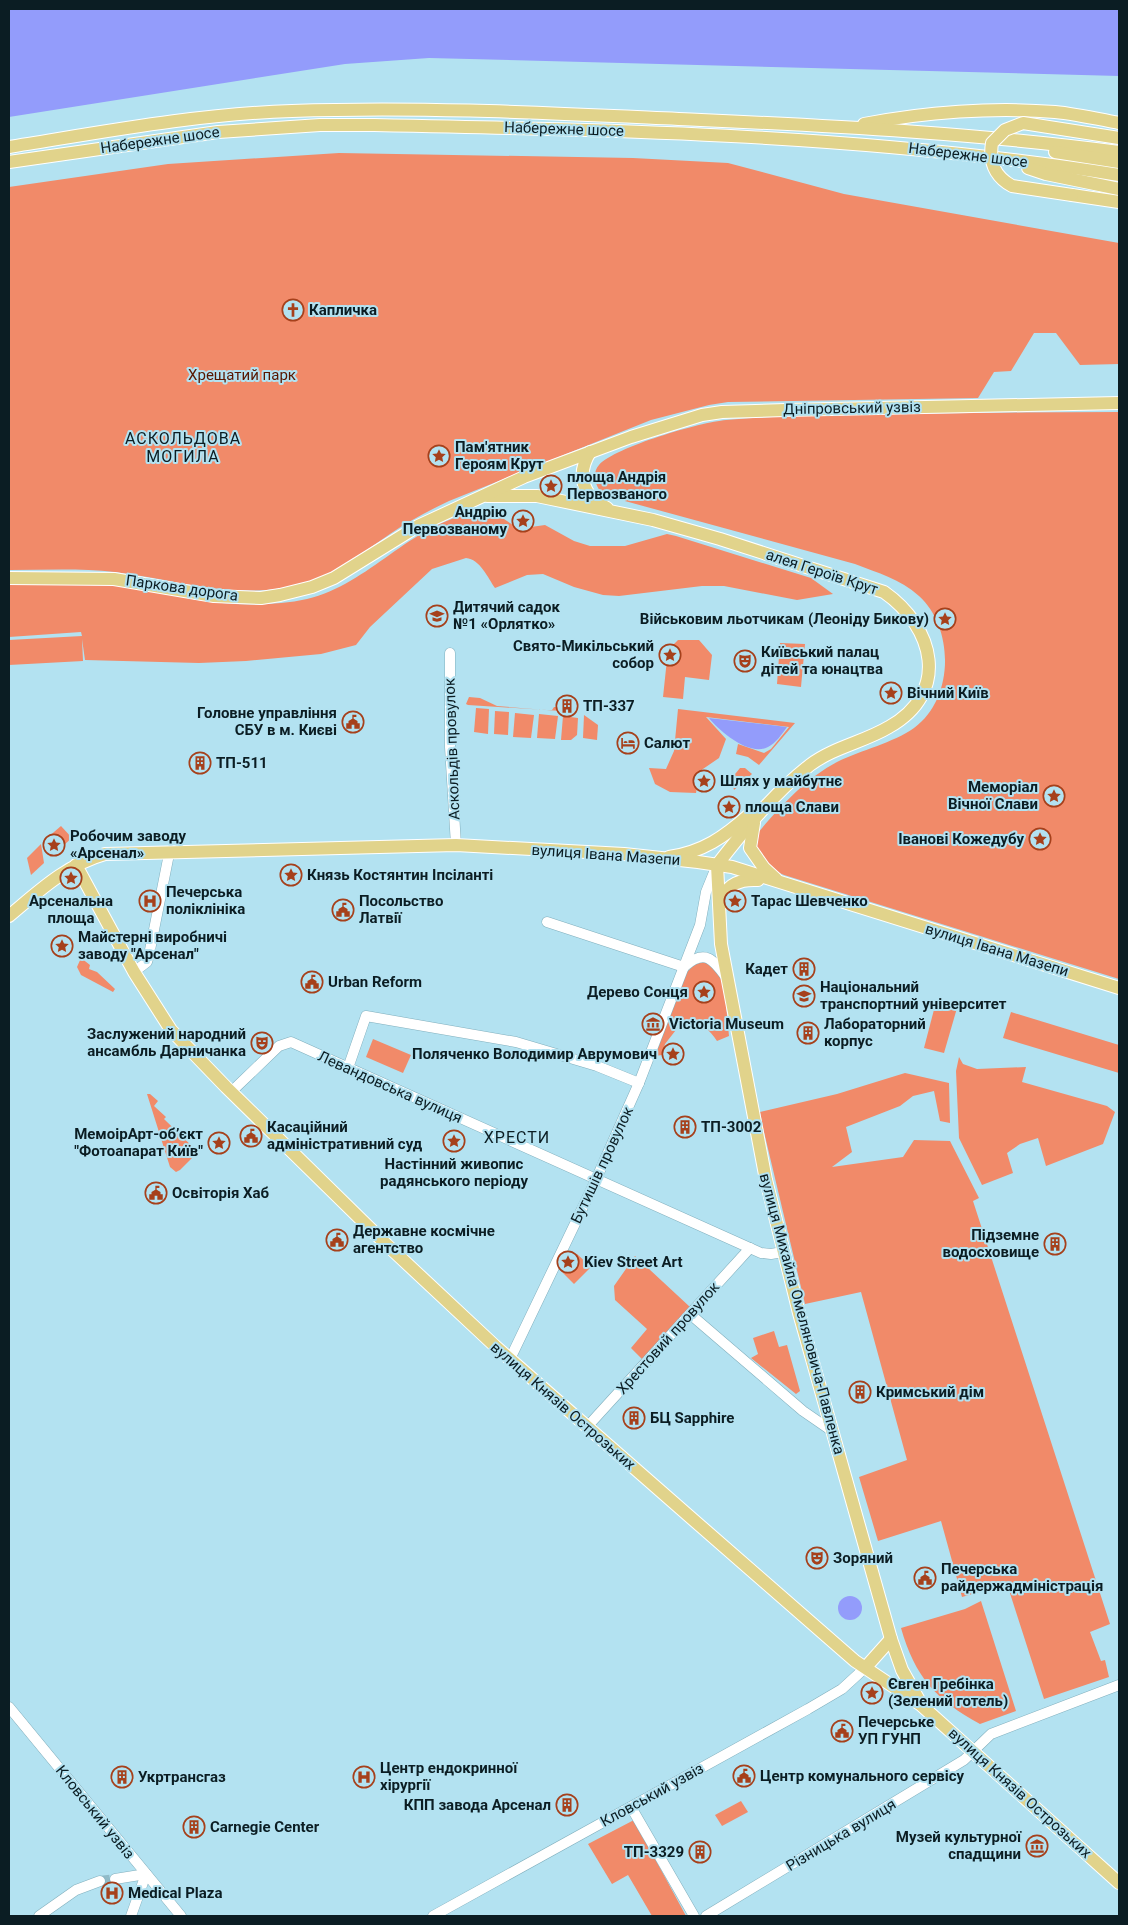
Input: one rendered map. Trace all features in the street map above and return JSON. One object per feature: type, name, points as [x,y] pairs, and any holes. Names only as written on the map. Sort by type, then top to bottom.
[{"type":"main road","name":"Набережне шосе","points":[[9,147],[201,118],[290,111],[375,110],[521,113],[850,127],[1048,143],[1119,152]]},
{"type":"main road","points":[[850,127],[887,120],[989,110],[1058,112],[1119,123]]},
{"type":"main road","points":[[1119,138],[1023,123],[1005,130],[992,143],[992,163],[1003,181],[1012,186],[1119,202]]},
{"type":"main road","name":"Набережне шосе","points":[[9,162],[218,132],[320,125],[374,125],[772,137],[894,146],[999,158],[1119,175]]},
{"type":"main road","name":"Набережне шосе","points":[[1008,140],[1048,151],[1119,162]]},
{"type":"main road","points":[[999,158],[1046,174],[1119,189]]},
{"type":"main road","name":"Дніпровський узвіз","points":[[590,452],[678,421],[722,412],[1119,403]]},
{"type":"main road","points":[[480,496],[524,476],[590,452]]},
{"type":"main road","points":[[590,452],[582,470],[584,488],[601,505],[614,511]]},
{"type":"main road","points":[[480,496],[537,496],[614,511]]},
{"type":"main road","name":"Паркова дорога","points":[[9,578],[114,579],[214,596],[261,598],[280,595],[312,587],[334,578],[418,526],[480,496]]},
{"type":"main road","name":"алея Героїв Крут","points":[[614,511],[720,539],[884,592],[898,602],[910,615],[923,635],[930,664],[929,674],[918,700],[909,711],[888,728],[817,760],[772,800],[717,865]]},
{"type":"main road","points":[[659,858],[672,856],[710,844],[727,835],[748,815],[772,800]]},
{"type":"main road","points":[[757,816],[750,837],[750,848],[764,868],[780,883]]},
{"type":"main road","name":"вулиця Івана Мазепи","points":[[9,916],[58,875],[76,865],[105,854],[169,854],[456,845],[659,858],[732,867],[1119,988]]},
{"type":"main road","name":"вулиця Князів Острозьких","points":[[76,865],[134,972],[171,1030],[231,1092],[387,1245],[510,1359],[855,1661],[922,1705],[1119,1883]]},
{"type":"main road","name":"вулиця Михайла Омеляновича-Павленка","points":[[717,865],[718,915],[728,980],[766,1180],[783,1252],[892,1639],[902,1670],[922,1705]]},
{"type":"main road","points":[[718,915],[722,899],[728,888],[735,883],[742,880],[780,883]]},
{"type":"main road","points":[[866,1667],[892,1639]]},
{"type":"street","name":"Аскольдів провулок","points":[[450,653],[450,747],[456,845]]},
{"type":"street","points":[[134,972],[147,962],[169,854]]},
{"type":"street","name":"Бутишів провулок","points":[[510,1359],[596,1180],[640,1082],[700,925],[706,892],[717,865]]},
{"type":"street","points":[[547,922],[684,967],[697,958],[710,959],[728,980]]},
{"type":"street","points":[[348,1068],[366,1016],[510,1041],[597,1066],[640,1082]]},
{"type":"street","name":"Левандовська вулиця","points":[[231,1092],[279,1046],[291,1042],[750,1248],[771,1254],[783,1252]]},
{"type":"street","name":"Хрестовий провулок","points":[[587,1427],[750,1248]]},
{"type":"street","points":[[690,1314],[803,1412],[832,1431]]},
{"type":"street","name":"Кловський узвіз","points":[[433,1916],[842,1689],[866,1667]]},
{"type":"street","name":"Різницька вулиця","points":[[706,1916],[964,1760],[991,1734],[1119,1685]]},
{"type":"street","name":"Кловський узвіз","points":[[9,1707],[181,1916]]},
{"type":"street","points":[[631,1807],[694,1916]]},
{"type":"street","points":[[115,1879],[146,1874],[131,1916]]},
{"type":"street","points":[[38,1916],[76,1890],[100,1881]]},
{"type":"green space","name":"Хрещатий парк","points":[[339,153],[633,158],[728,163],[844,194],[1119,243],[1119,364],[1080,365],[1056,333],[1034,333],[1011,371],[994,372],[978,398],[728,402],[651,420],[449,501],[404,525],[328,574],[305,583],[281,588],[234,590],[210,588],[102,571],[9,570],[9,187],[168,164]]},
{"type":"green space","points":[[1119,412],[1119,979],[784,875],[770,868],[759,856],[756,835],[794,794],[814,776],[837,762],[906,733],[927,715],[937,700],[943,682],[945,664],[944,645],[939,626],[931,610],[912,590],[896,581],[855,564],[603,495],[595,480],[595,472],[599,465],[608,458],[640,443],[679,430],[726,420],[830,415]]},
{"type":"green space","points":[[474,513],[495,513],[513,525],[524,528],[545,525],[574,541],[590,546],[625,546],[667,534],[676,536],[811,578],[833,594],[797,600],[724,586],[702,586],[619,596],[603,595],[574,587],[543,574],[527,575],[495,588],[479,565],[466,558],[432,569],[370,627],[356,645],[321,654],[199,663],[85,660],[82,639],[83,661],[9,665],[9,640],[82,636],[81,632],[9,637],[9,583],[119,585],[143,588],[196,600],[230,604],[269,604],[295,601],[330,591],[351,581],[430,529],[451,519]]},
{"type":"green space","points":[[678,640],[699,640],[712,655],[709,680],[685,677],[683,699],[663,697],[668,650]]},
{"type":"green space","points":[[780,643],[805,644],[801,687],[777,684]]},
{"type":"green space","points":[[469,697],[480,698],[497,706],[542,710],[468,705],[466,704]]},
{"type":"green space","points":[[554,707],[574,708],[577,712],[546,710],[552,710]]},
{"type":"green space","points":[[476,708],[489,709],[488,734],[474,732]]},
{"type":"green space","points":[[678,709],[795,723],[759,765],[748,757],[736,754],[738,744],[764,753],[771,749],[789,727],[706,717],[726,739],[719,758],[700,771],[696,793],[670,792],[655,784],[649,768],[666,769],[674,751]]},
{"type":"green space","points":[[495,711],[509,712],[508,735],[494,734]]},
{"type":"green space","points":[[515,713],[534,715],[531,738],[513,737]]},
{"type":"green space","points":[[539,714],[558,716],[555,739],[537,738]]},
{"type":"green space","points":[[584,715],[598,725],[597,740],[583,738]]},
{"type":"green space","points":[[563,716],[578,718],[577,735],[571,740],[561,740]]},
{"type":"green space","points":[[740,768],[745,768],[752,774],[734,790],[731,779]]},
{"type":"green space","points":[[61,826],[72,838],[50,857],[47,838]]},
{"type":"green space","points":[[41,844],[44,863],[31,875],[27,858]]},
{"type":"green space","points":[[81,958],[90,965],[89,969],[97,972],[115,989],[113,992],[81,975],[77,967]]},
{"type":"green space","points":[[705,961],[718,968],[724,984],[729,1036],[717,1041],[709,1031],[701,1026],[691,1024],[679,1026],[665,1044],[662,1055],[655,1056],[685,974],[694,965]]},
{"type":"green space","points":[[936,1002],[957,1008],[944,1053],[924,1048]]},
{"type":"green space","points":[[1011,1012],[1119,1045],[1119,1073],[1003,1038]]},
{"type":"green space","points":[[373,1039],[411,1055],[403,1073],[366,1057]]},
{"type":"green space","points":[[959,1057],[963,1064],[977,1069],[1026,1067],[1022,1082],[1107,1106],[1115,1112],[1103,1144],[1046,1166],[1038,1138],[1020,1144],[1007,1153],[1013,1173],[982,1185],[959,1138],[956,1071]]},
{"type":"green space","points":[[905,1073],[949,1083],[950,1123],[940,1121],[934,1091],[913,1096],[900,1106],[846,1127],[852,1152],[832,1167],[903,1157],[914,1140],[950,1141],[979,1198],[973,1201],[1110,1624],[1090,1632],[1101,1661],[1105,1660],[1109,1677],[1044,1699],[1007,1584],[962,1597],[941,1521],[878,1541],[859,1477],[907,1460],[861,1292],[805,1304],[764,1132],[760,1112],[837,1094]]},
{"type":"green space","points":[[147,1094],[150,1094],[158,1101],[154,1106],[166,1117],[164,1119],[198,1152],[176,1172],[170,1167]]},
{"type":"green space","points":[[577,1254],[591,1267],[574,1284],[561,1271]]},
{"type":"green space","points":[[635,1256],[690,1307],[642,1359],[631,1348],[647,1329],[615,1300],[614,1286]]},
{"type":"green space","points":[[774,1331],[779,1347],[787,1345],[800,1391],[796,1394],[751,1358],[758,1354],[753,1338]]},
{"type":"green space","points":[[981,1601],[1016,1711],[980,1724],[951,1706],[929,1685],[913,1660],[901,1628],[965,1609]]},
{"type":"green space","points":[[741,1801],[748,1812],[722,1826],[715,1815]]},
{"type":"green space","points":[[634,1820],[686,1916],[652,1916],[628,1875],[612,1884],[588,1844]]},
{"type":"water","points":[[9,9],[1119,9],[1119,76],[429,58],[345,64],[9,117]]},
{"type":"water","points":[[709,718],[787,727],[779,738],[768,747],[753,749],[727,736]]},
{"type":"water","points":[[845,1596],[855,1596],[862,1603],[862,1613],[855,1620],[845,1620],[838,1613],[838,1603]]},
{"type":"tunnel","points":[[100,1881],[115,1879]]},
{"type":"place","name":"Капличка","points":[[293,310]]},
{"type":"place","name":"Пам'ятник Героям Крут","points":[[439,456]]},
{"type":"place","name":"площа Андрія Первозваного","points":[[551,486]]},
{"type":"place","name":"Андрію Первозваному","points":[[523,521]]},
{"type":"place","name":"Дитячий садок №1 «Орлятко»","points":[[437,616]]},
{"type":"place","name":"Військовим льотчикам (Леоніду Бикову)","points":[[945,619]]},
{"type":"place","name":"Свято-Микільський собор","points":[[670,655]]},
{"type":"place","name":"Київський палац дітей та юнацтва","points":[[745,661]]},
{"type":"place","name":"Вічний Київ","points":[[891,693]]},
{"type":"place","name":"ТП-337","points":[[567,706]]},
{"type":"place","name":"Головне управління СБУ в м. Києві","points":[[353,722]]},
{"type":"place","name":"Салют","points":[[628,743]]},
{"type":"place","name":"ТП-511","points":[[200,763]]},
{"type":"place","name":"Шлях у майбутнє","points":[[704,781]]},
{"type":"place","name":"Меморіал Вічної Слави","points":[[1054,796]]},
{"type":"place","name":"площа Слави","points":[[729,807]]},
{"type":"place","name":"Іванові Кожедубу","points":[[1040,839]]},
{"type":"place","name":"Робочим заводу «Арсенал»","points":[[54,845]]},
{"type":"place","name":"Князь Костянтин Іпсіланті","points":[[291,875]]},
{"type":"place","name":"Арсенальна площа","points":[[71,878]]},
{"type":"place","name":"Печерська поліклініка","points":[[150,901]]},
{"type":"place","name":"Тарас Шевченко","points":[[735,901]]},
{"type":"place","name":"Посольство Латвії","points":[[343,910]]},
{"type":"place","name":"Майстерні виробничі заводу \"Арсенал\"","points":[[62,946]]},
{"type":"place","name":"Кадет","points":[[804,969]]},
{"type":"place","name":"Urban Reform","points":[[312,982]]},
{"type":"place","name":"Дерево Сонця","points":[[704,992]]},
{"type":"place","name":"Національний транспортний університет","points":[[804,996]]},
{"type":"place","name":"Victoria Museum","points":[[653,1024]]},
{"type":"place","name":"Лабораторний корпус","points":[[808,1033]]},
{"type":"place","name":"Заслужений народний ансамбль Дарничанка","points":[[262,1043]]},
{"type":"place","name":"Поляченко Володимир Аврумович","points":[[673,1054]]},
{"type":"place","name":"ТП-3002","points":[[685,1127]]},
{"type":"place","name":"Касаційний адміністративний суд","points":[[251,1136]]},
{"type":"place","name":"Настінний живопис радянського періоду","points":[[454,1141]]},
{"type":"place","name":"МемоірАрт-обʼєкт \"Фотоапарат Київ\"","points":[[219,1143]]},
{"type":"place","name":"Освіторія Хаб","points":[[156,1193]]},
{"type":"place","name":"Державне космічне агентство","points":[[337,1240]]},
{"type":"place","name":"Підземне водосховище","points":[[1055,1244]]},
{"type":"place","name":"Kiev Street Art","points":[[568,1262]]},
{"type":"place","name":"Кримський дім","points":[[860,1392]]},
{"type":"place","name":"БЦ Sapphire","points":[[634,1418]]},
{"type":"place","name":"Зоряний","points":[[817,1558]]},
{"type":"place","name":"Печерська райдержадміністрація","points":[[925,1578]]},
{"type":"place","name":"Євген Гребінка (Зелений готель)","points":[[872,1693]]},
{"type":"place","name":"Печерське УП ГУНП","points":[[842,1731]]},
{"type":"place","name":"Центр комунального сервісу","points":[[744,1776]]},
{"type":"place","name":"Укртрансгаз","points":[[122,1777]]},
{"type":"place","name":"Центр ендокринної хірургії","points":[[364,1777]]},
{"type":"place","name":"КПП завода Арсенал","points":[[567,1805]]},
{"type":"place","name":"Carnegie Center","points":[[194,1827]]},
{"type":"place","name":"Музей культурної спадщини","points":[[1037,1846]]},
{"type":"place","name":"ТП-3329","points":[[700,1852]]},
{"type":"place","name":"Medical Plaza","points":[[112,1893]]},
{"type":"district","name":"АСКОЛЬДОВА МОГИЛА","points":[[183,447]]},
{"type":"district","name":"ХРЕСТИ","points":[[517,1137]]}]
